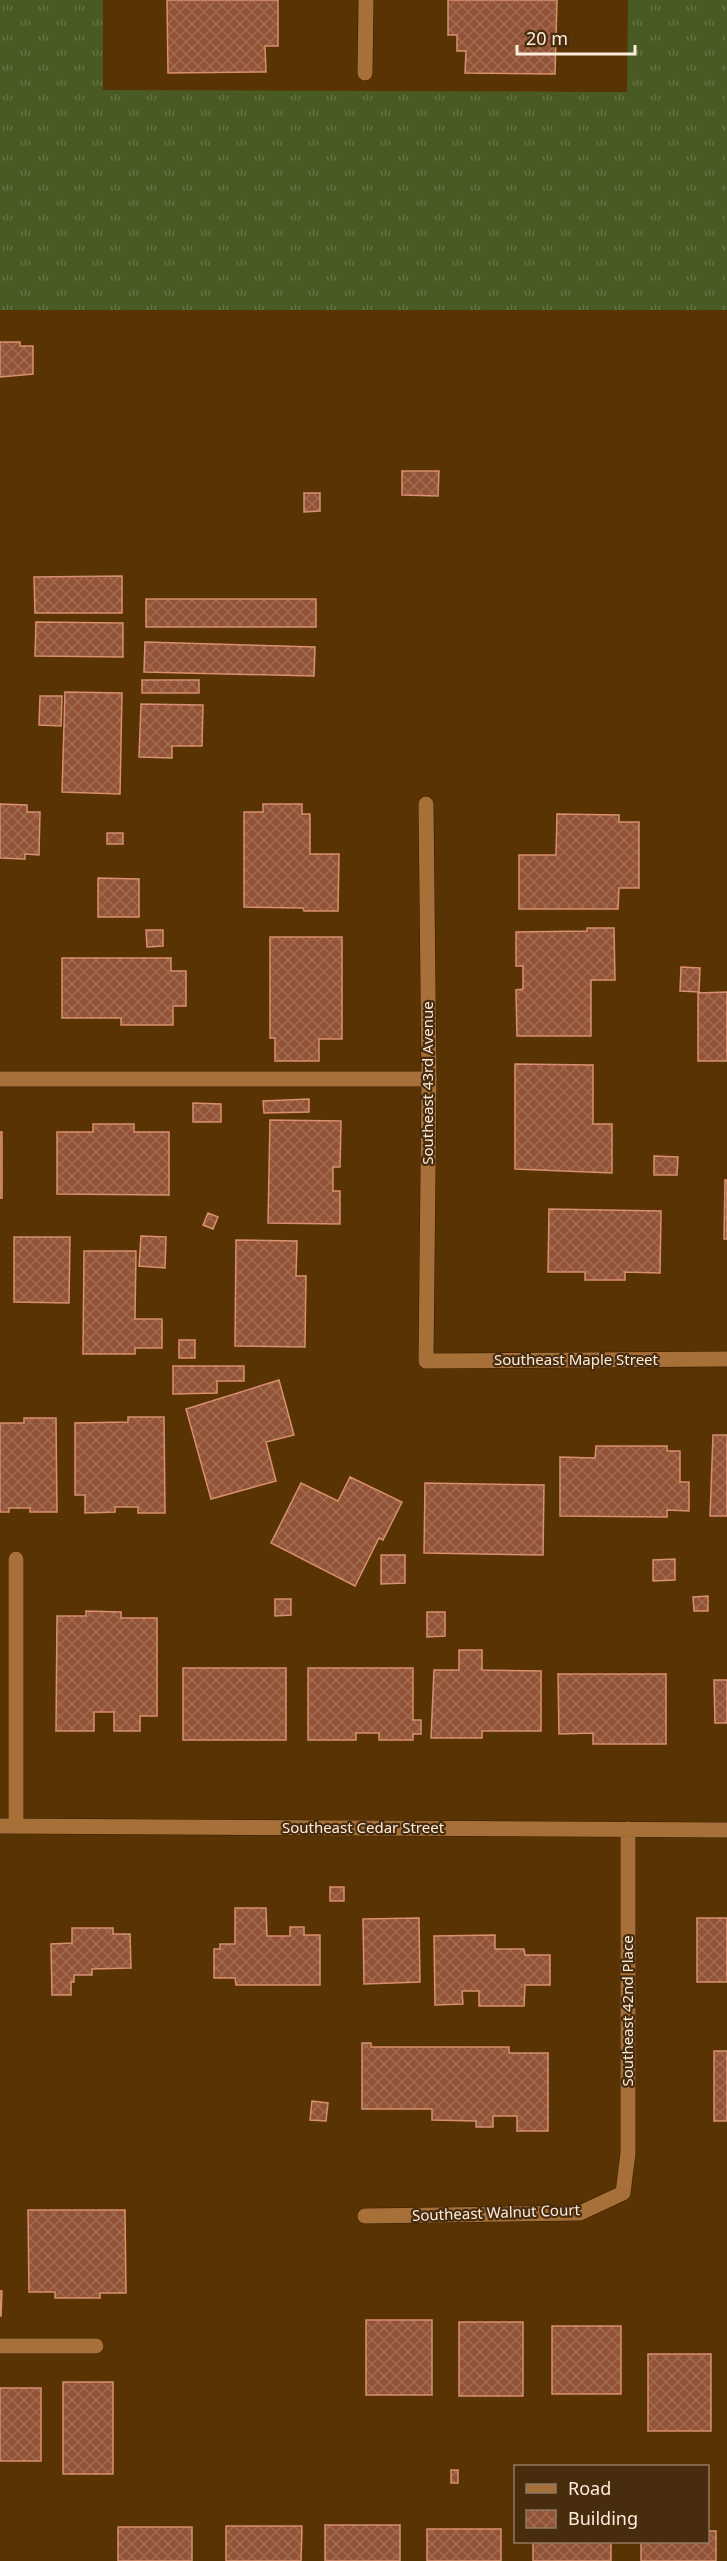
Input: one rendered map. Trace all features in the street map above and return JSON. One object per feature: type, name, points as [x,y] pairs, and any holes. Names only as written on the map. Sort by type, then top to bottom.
[{"type":"street","points":[[365,73],[366,0]]},
{"type":"street","name":"Southeast 43rd Avenue","points":[[426,804],[429,1079],[426,1361]]},
{"type":"street","points":[[0,1079],[429,1079]]},
{"type":"street","name":"Southeast Maple Street","points":[[426,1361],[727,1359]]},
{"type":"street","points":[[16,1559],[16,1826]]},
{"type":"street","name":"Southeast Cedar Street","points":[[0,1826],[727,1830]]},
{"type":"street","name":"Southeast 42nd Place","points":[[623,2193],[628,2153],[628,1829]]},
{"type":"street","name":"Southeast Walnut Court","points":[[365,2217],[580,2212],[623,2193]]},
{"type":"street","points":[[0,2346],[96,2346]]},
{"type":"green space","points":[[0,0],[103,0],[103,90],[627,92],[628,0],[727,0],[727,310],[0,310]]},
{"type":"building","points":[[167,0],[278,0],[278,46],[265,46],[266,72],[168,73]]},
{"type":"building","points":[[448,0],[557,0],[555,74],[465,73],[466,51],[457,51],[457,35],[448,35]]},
{"type":"building","points":[[0,342],[20,342],[20,346],[33,346],[33,374],[0,377]]},
{"type":"building","points":[[402,471],[439,471],[438,496],[402,495]]},
{"type":"building","points":[[304,493],[320,493],[320,511],[304,512]]},
{"type":"building","points":[[122,576],[122,613],[35,613],[34,577]]},
{"type":"building","points":[[146,599],[316,599],[316,627],[146,627]]},
{"type":"building","points":[[36,622],[123,623],[123,657],[35,656]]},
{"type":"building","points":[[145,642],[315,647],[314,676],[144,672]]},
{"type":"building","points":[[142,680],[199,680],[199,693],[142,693]]},
{"type":"building","points":[[65,692],[122,693],[120,794],[62,792]]},
{"type":"building","points":[[40,696],[62,696],[61,726],[39,725]]},
{"type":"building","points":[[141,704],[203,705],[202,746],[172,746],[172,758],[139,757]]},
{"type":"building","points":[[0,804],[27,805],[27,812],[40,812],[39,855],[25,854],[25,859],[0,858]]},
{"type":"building","points":[[263,804],[302,804],[302,814],[310,814],[310,854],[339,854],[338,911],[244,907],[244,812],[263,812]]},
{"type":"building","points":[[557,814],[619,815],[619,822],[639,822],[639,888],[619,888],[618,909],[519,909],[519,855],[556,855]]},
{"type":"building","points":[[107,833],[123,833],[123,844],[107,844]]},
{"type":"building","points":[[98,878],[139,879],[139,917],[98,917]]},
{"type":"building","points":[[587,928],[614,928],[615,980],[591,980],[591,1036],[517,1036],[516,990],[523,989],[523,966],[516,966],[516,932],[587,931]]},
{"type":"building","points":[[146,930],[163,930],[163,946],[147,947]]},
{"type":"building","points":[[270,937],[342,937],[342,1039],[319,1039],[319,1061],[275,1061],[275,1038],[270,1038]]},
{"type":"building","points":[[62,958],[171,958],[171,971],[186,971],[186,1006],[173,1006],[173,1025],[121,1025],[121,1018],[62,1018]]},
{"type":"building","points":[[681,967],[700,968],[699,992],[680,991]]},
{"type":"building","points":[[727,992],[727,1061],[698,1061],[698,993]]},
{"type":"building","points":[[515,1064],[593,1065],[593,1124],[612,1124],[612,1173],[515,1169]]},
{"type":"building","points":[[309,1099],[309,1112],[264,1113],[263,1101]]},
{"type":"building","points":[[193,1103],[221,1104],[221,1122],[193,1122]]},
{"type":"building","points":[[270,1120],[341,1121],[340,1167],[333,1167],[333,1191],[340,1191],[340,1224],[268,1223]]},
{"type":"building","points":[[93,1124],[134,1124],[134,1132],[169,1132],[169,1195],[57,1194],[57,1132],[93,1132]]},
{"type":"building","points":[[0,1132],[2,1132],[2,1198],[0,1198]]},
{"type":"building","points":[[654,1156],[678,1157],[677,1175],[654,1175]]},
{"type":"building","points":[[725,1180],[727,1180],[727,1239],[724,1239]]},
{"type":"building","points":[[549,1209],[661,1211],[660,1273],[625,1272],[625,1280],[585,1280],[585,1272],[548,1272]]},
{"type":"building","points":[[208,1213],[218,1217],[213,1229],[203,1225]]},
{"type":"building","points":[[141,1236],[166,1237],[165,1268],[139,1266]]},
{"type":"building","points":[[14,1237],[70,1237],[69,1303],[14,1302]]},
{"type":"building","points":[[236,1240],[297,1241],[296,1276],[306,1276],[305,1347],[235,1346]]},
{"type":"building","points":[[84,1251],[136,1251],[135,1319],[162,1319],[162,1348],[135,1348],[135,1354],[83,1354]]},
{"type":"building","points":[[179,1340],[195,1340],[195,1358],[179,1358]]},
{"type":"building","points":[[173,1366],[244,1366],[244,1381],[217,1381],[217,1393],[173,1394]]},
{"type":"building","points":[[279,1380],[294,1435],[266,1442],[276,1481],[211,1499],[186,1409]]},
{"type":"building","points":[[128,1417],[164,1417],[165,1513],[138,1513],[138,1507],[115,1507],[115,1512],[85,1513],[85,1495],[75,1495],[75,1423],[128,1422]]},
{"type":"building","points":[[24,1418],[56,1418],[57,1512],[30,1512],[30,1508],[9,1508],[9,1512],[0,1512],[0,1423],[24,1423]]},
{"type":"building","points":[[713,1435],[727,1435],[727,1516],[710,1516]]},
{"type":"building","points":[[596,1446],[667,1446],[667,1451],[680,1451],[680,1482],[689,1482],[689,1511],[667,1510],[667,1517],[560,1516],[560,1457],[595,1458]]},
{"type":"building","points":[[350,1477],[402,1502],[383,1540],[379,1538],[355,1586],[271,1543],[301,1483],[338,1501]]},
{"type":"building","points":[[425,1483],[544,1485],[543,1555],[424,1553]]},
{"type":"building","points":[[381,1555],[405,1555],[405,1583],[381,1584]]},
{"type":"building","points":[[675,1559],[675,1580],[653,1581],[653,1560]]},
{"type":"building","points":[[708,1596],[708,1611],[694,1611],[693,1597]]},
{"type":"building","points":[[275,1599],[291,1599],[291,1615],[275,1616]]},
{"type":"building","points":[[86,1611],[121,1612],[121,1618],[157,1618],[157,1716],[140,1716],[140,1731],[114,1731],[114,1712],[94,1712],[94,1731],[56,1731],[57,1616],[86,1616]]},
{"type":"building","points":[[427,1612],[445,1612],[445,1636],[427,1637]]},
{"type":"building","points":[[459,1650],[482,1650],[482,1670],[541,1671],[541,1731],[482,1731],[482,1738],[431,1738],[434,1670],[459,1670]]},
{"type":"building","points":[[183,1668],[286,1668],[286,1740],[183,1740]]},
{"type":"building","points":[[308,1668],[413,1668],[413,1720],[421,1720],[421,1734],[413,1734],[413,1740],[379,1740],[379,1733],[356,1733],[356,1740],[308,1740]]},
{"type":"building","points":[[558,1674],[666,1674],[666,1744],[593,1744],[593,1733],[559,1734]]},
{"type":"building","points":[[714,1680],[727,1680],[727,1723],[715,1723]]},
{"type":"building","points":[[330,1887],[344,1887],[344,1901],[330,1901]]},
{"type":"building","points":[[235,1908],[266,1908],[267,1936],[290,1936],[290,1927],[304,1927],[304,1935],[320,1935],[320,1985],[236,1985],[235,1978],[214,1978],[214,1949],[220,1949],[220,1944],[235,1944]]},
{"type":"building","points":[[419,1918],[420,1982],[364,1984],[363,1919]]},
{"type":"building","points":[[697,1918],[727,1918],[727,1982],[697,1982]]},
{"type":"building","points":[[72,1928],[113,1928],[113,1934],[130,1934],[131,1968],[92,1969],[92,1975],[74,1975],[74,1982],[71,1982],[71,1995],[52,1995],[51,1944],[72,1943]]},
{"type":"building","points":[[495,1935],[495,1949],[524,1949],[525,1955],[550,1955],[550,1985],[525,1985],[524,2006],[479,2006],[479,1991],[462,1991],[463,2004],[435,2005],[434,1936]]},
{"type":"building","points":[[362,2043],[371,2043],[371,2047],[509,2047],[509,2053],[548,2053],[548,2131],[517,2131],[517,2116],[493,2116],[493,2127],[476,2127],[476,2121],[432,2120],[432,2109],[362,2109]]},
{"type":"building","points":[[714,2051],[727,2051],[727,2121],[714,2121]]},
{"type":"building","points":[[312,2101],[328,2103],[326,2121],[310,2120]]},
{"type":"building","points":[[28,2210],[125,2210],[126,2293],[100,2293],[100,2298],[55,2298],[55,2292],[29,2292]]},
{"type":"building","points":[[0,2291],[2,2291],[1,2316],[0,2316]]},
{"type":"building","points":[[366,2320],[432,2320],[432,2395],[366,2395]]},
{"type":"building","points":[[459,2322],[523,2322],[523,2396],[459,2396]]},
{"type":"building","points":[[552,2326],[621,2326],[621,2394],[552,2394]]},
{"type":"building","points":[[648,2354],[711,2354],[711,2431],[648,2431]]},
{"type":"building","points":[[63,2382],[113,2382],[113,2474],[63,2474]]},
{"type":"building","points":[[0,2388],[41,2388],[41,2461],[0,2461]]},
{"type":"building","points":[[451,2470],[458,2470],[458,2483],[451,2483]]},
{"type":"building","points":[[325,2525],[400,2525],[400,2561],[325,2561]]},
{"type":"building","points":[[226,2526],[302,2526],[301,2561],[226,2561]]},
{"type":"building","points":[[118,2527],[192,2527],[192,2561],[118,2561]]},
{"type":"building","points":[[427,2529],[501,2529],[501,2561],[427,2561]]},
{"type":"building","points":[[709,2531],[716,2531],[716,2561],[641,2561],[641,2543],[709,2543]]},
{"type":"building","points":[[533,2543],[611,2543],[611,2561],[533,2561]]}]
